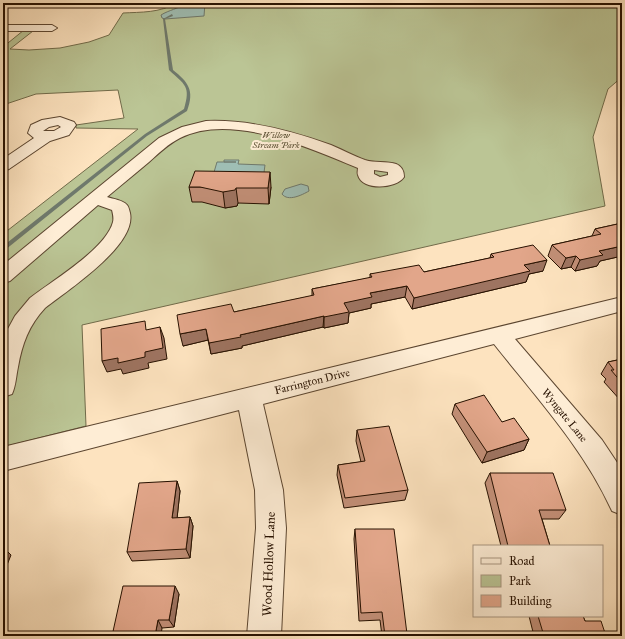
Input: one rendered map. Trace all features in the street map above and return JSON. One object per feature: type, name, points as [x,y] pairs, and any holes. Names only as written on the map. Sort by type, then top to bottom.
[{"type":"street","points":[[3,28],[52,28]]},
{"type":"street","points":[[3,276],[164,141],[177,133],[210,125],[233,126],[276,133],[320,146],[366,166]]},
{"type":"street","points":[[3,166],[47,136]]},
{"type":"street","points":[[3,387],[6,361],[17,332],[28,312],[97,257],[115,238],[123,225],[124,214],[120,207],[94,199]]},
{"type":"street","name":"Farrington Drive","points":[[3,459],[622,304]]},
{"type":"street","name":"Wyngate Lane","points":[[499,334],[592,448],[614,482],[622,501]]},
{"type":"street","name":"Wood Hollow Lane","points":[[249,397],[269,490],[271,528],[264,636]]},
{"type":"green space","name":"Willow Stream Park","points":[[176,3],[622,3],[622,77],[608,89],[593,137],[605,206],[82,325],[86,426],[3,447],[3,234],[138,129],[76,128],[76,125],[124,118],[118,90],[36,94],[3,105],[3,47],[24,30],[33,31],[10,49],[29,50],[60,48],[89,42],[109,35],[123,13],[164,9]]},
{"type":"water","points":[[186,3],[205,3],[204,16],[162,18],[161,15]]},
{"type":"water","points":[[224,160],[239,160],[238,164],[265,165],[263,180],[212,179],[217,162],[224,162]]},
{"type":"water","points":[[301,184],[308,186],[309,191],[291,198],[282,194],[285,189]]},
{"type":"building","points":[[195,171],[270,172],[268,188],[236,188],[235,190],[223,192],[200,187],[189,187]]},
{"type":"building","points":[[622,223],[622,246],[599,251],[603,255],[580,260],[576,256],[566,258],[552,245],[601,234],[595,229]]},
{"type":"building","points":[[533,245],[547,260],[524,265],[530,271],[414,298],[407,286],[370,293],[372,297],[344,303],[349,312],[324,316],[240,335],[241,337],[209,343],[206,329],[180,334],[177,315],[231,304],[234,312],[314,295],[312,289],[372,277],[370,274],[419,265],[424,272],[494,257],[491,254]]},
{"type":"building","points":[[145,321],[146,330],[160,327],[163,348],[145,352],[145,357],[118,363],[118,358],[102,361],[101,329]]},
{"type":"building","points":[[622,359],[622,383],[611,370],[614,370],[608,362]]},
{"type":"building","points":[[484,395],[502,422],[514,418],[529,439],[487,452],[455,404]]},
{"type":"building","points":[[389,426],[408,490],[345,498],[338,465],[365,461],[357,430]]},
{"type":"building","points":[[490,473],[553,473],[566,510],[539,510],[550,545],[508,545]]},
{"type":"building","points":[[177,481],[172,518],[190,517],[186,549],[127,552],[139,483]]},
{"type":"building","points":[[355,529],[394,529],[407,634],[424,633],[425,636],[385,636],[382,612],[361,613]]},
{"type":"building","points":[[123,586],[175,586],[169,620],[158,620],[155,636],[112,636]]},
{"type":"building","points":[[538,617],[583,617],[585,621],[601,621],[606,636],[544,636]]},
{"type":"waterway","points":[[3,249],[146,135],[186,110],[189,96],[188,87],[182,79],[171,70],[164,19],[172,15]]}]
